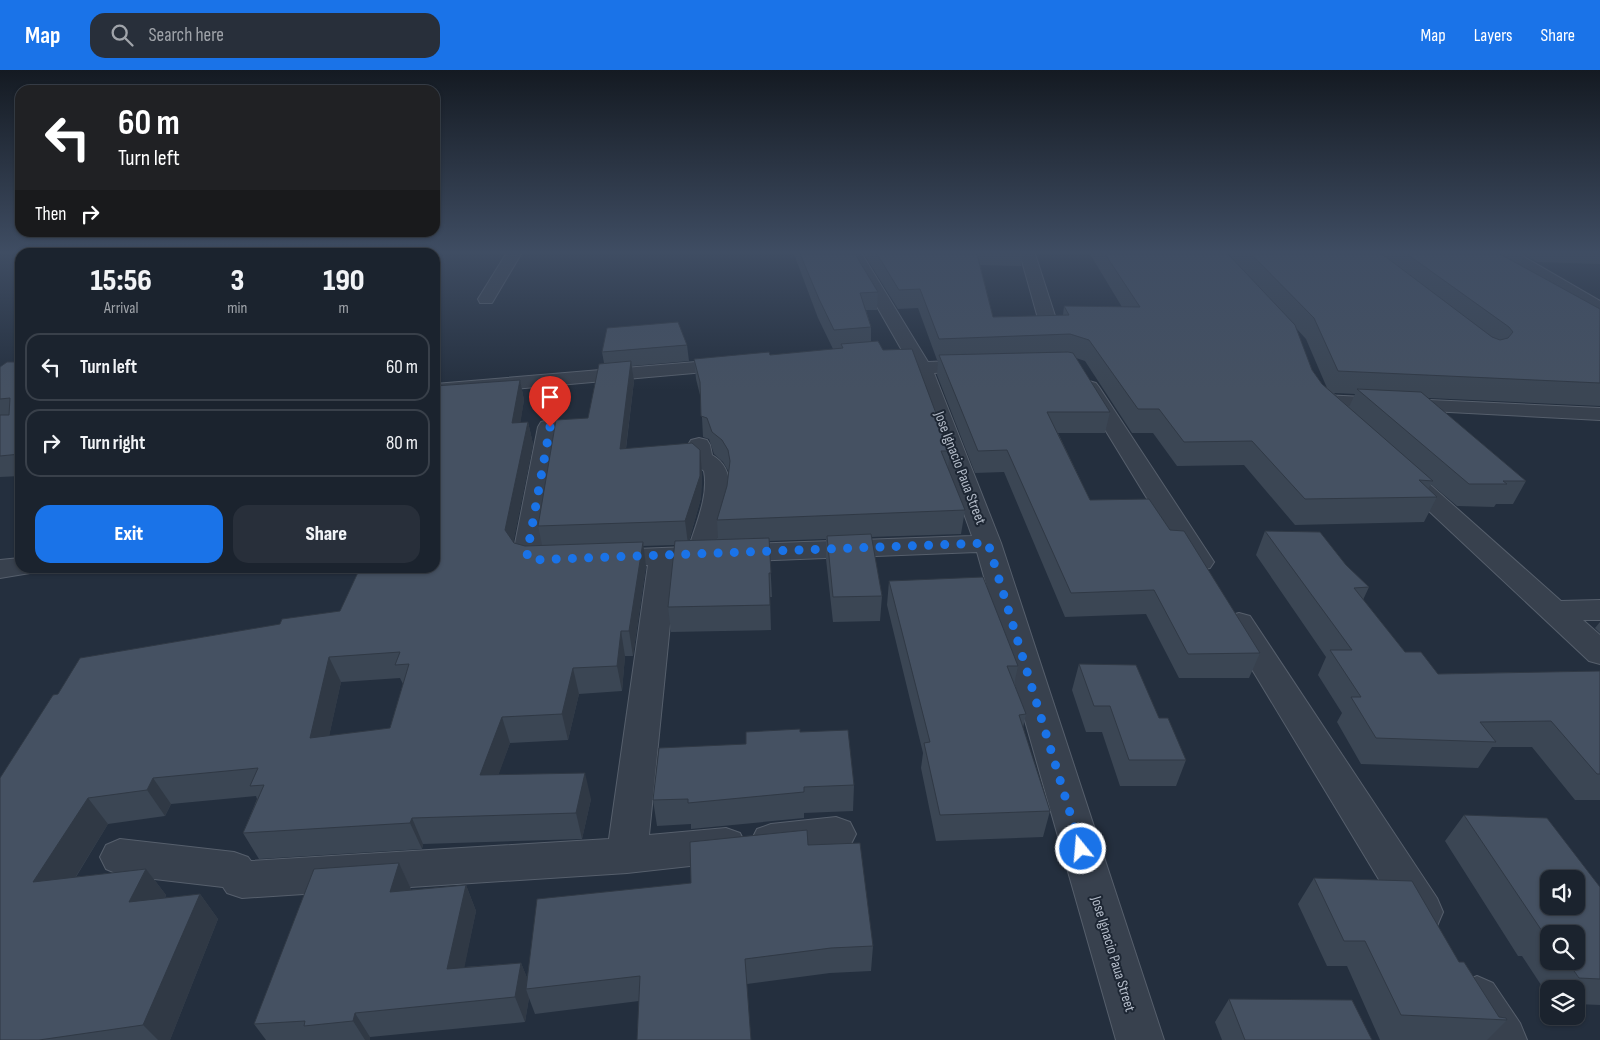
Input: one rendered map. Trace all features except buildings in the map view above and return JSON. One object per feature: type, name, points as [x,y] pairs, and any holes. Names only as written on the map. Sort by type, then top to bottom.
[{"type":"street","name":"Jose Ignacio Paua Street","points":[[878,299],[909,357],[988,543],[1140,1040]]},
{"type":"street","points":[[1041,299],[1048,322]]},
{"type":"street","points":[[1585,299],[1600,308]]},
{"type":"street","points":[[909,357],[999,366]]},
{"type":"street","points":[[440,390],[748,364]]},
{"type":"street","points":[[1071,365],[1077,368],[1439,939]]},
{"type":"street","points":[[1351,427],[1317,391],[1600,414]]},
{"type":"street","points":[[550,427],[527,554],[530,560],[988,543]]},
{"type":"street","points":[[699,445],[701,458],[715,467],[717,477],[715,500],[700,555]]},
{"type":"street","points":[[1388,460],[1600,653]]},
{"type":"street","points":[[627,855],[663,556]]},
{"type":"street","points":[[0,569],[15,568]]},
{"type":"street","points":[[1555,611],[1600,610]]},
{"type":"street","points":[[120,857],[234,870],[242,880],[627,855],[836,834]]},
{"type":"street","points":[[1460,973],[1503,1040]]},
{"type":"route","points":[[550,427],[527,554],[530,560],[988,543],[1081,849]]}]
